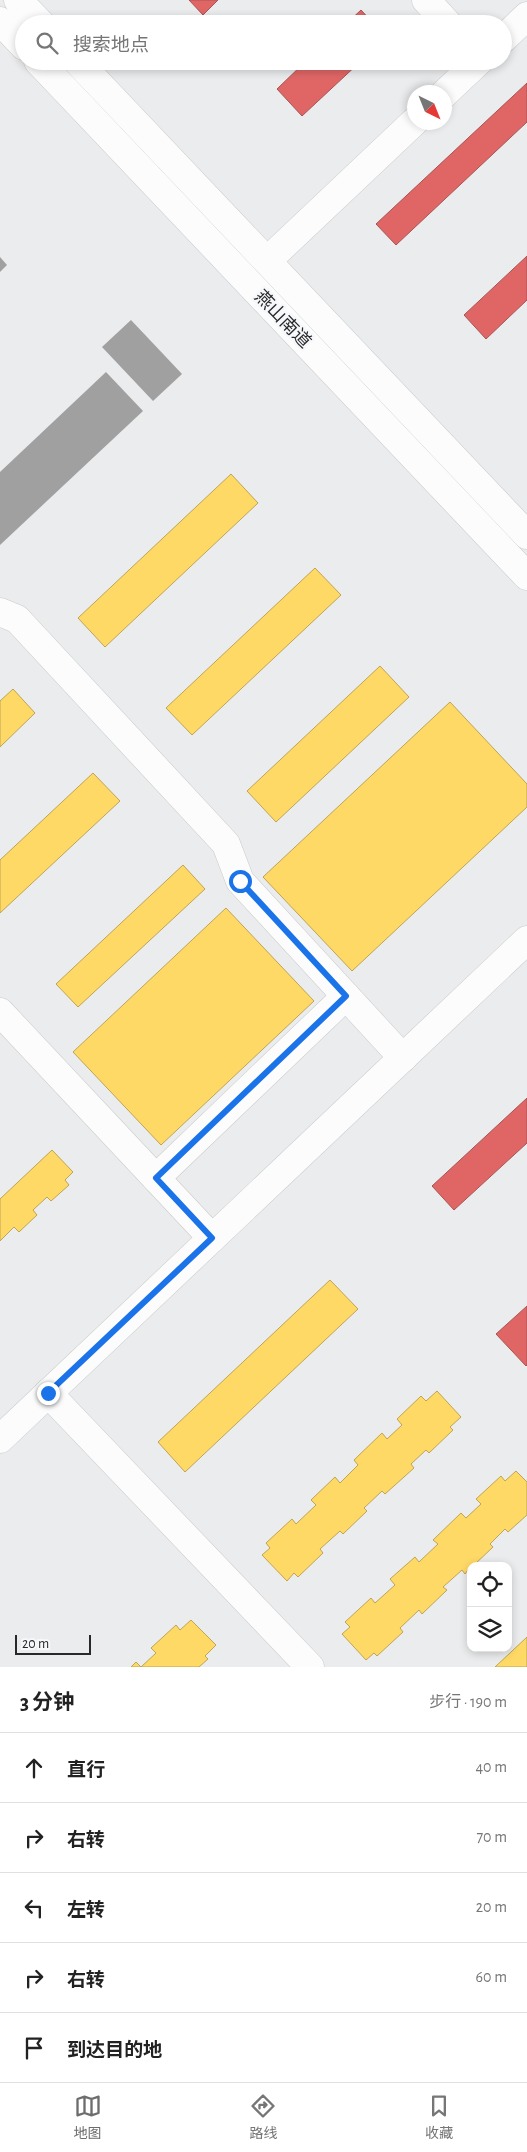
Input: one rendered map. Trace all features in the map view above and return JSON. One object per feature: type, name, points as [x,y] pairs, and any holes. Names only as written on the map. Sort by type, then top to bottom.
[{"type":"main road","points":[[18,0],[32,15]]},
{"type":"main road","points":[[426,0],[440,15]]},
{"type":"main road","points":[[512,30],[527,16]]},
{"type":"main road","points":[[0,21],[15,37]]},
{"type":"main road","name":"燕山南道","points":[[47,70],[527,576]]},
{"type":"main road","name":"燕山南道","points":[[86,70],[527,535]]},
{"type":"main road","points":[[452,86],[469,70]]},
{"type":"main road","points":[[267,261],[407,129]]},
{"type":"main road","points":[[0,612],[17,619],[226,844],[240,881],[403,1058]]},
{"type":"main road","points":[[5,1424],[48,1393],[527,940]]},
{"type":"main road","points":[[156,1178],[346,996]]},
{"type":"main road","points":[[0,1012],[212,1238]]},
{"type":"main road","points":[[48,1393],[310,1667]]},
{"type":"building: 住宅","points":[[231,474],[258,503],[105,647],[78,618]]},
{"type":"building: 住宅","points":[[315,568],[341,595],[192,735],[166,708]]},
{"type":"building: 住宅","points":[[380,666],[409,697],[276,822],[247,791]]},
{"type":"building: 住宅","points":[[13,689],[35,713],[0,747],[0,701]]},
{"type":"building: 住宅","points":[[450,702],[527,784],[527,807],[352,971],[263,877]]},
{"type":"building: 住宅","points":[[93,773],[120,801],[0,913],[0,860]]},
{"type":"building: 住宅","points":[[183,865],[205,889],[78,1007],[56,984]]},
{"type":"building: 住宅","points":[[226,908],[314,1001],[161,1145],[73,1052]]},
{"type":"building: 住宅","points":[[52,1150],[73,1172],[65,1180],[69,1185],[51,1201],[47,1197],[33,1210],[37,1215],[19,1232],[14,1227],[0,1241],[0,1199]]},
{"type":"building: 住宅","points":[[330,1280],[358,1309],[185,1472],[158,1442]]},
{"type":"building: 住宅","points":[[437,1391],[461,1417],[450,1427],[453,1430],[429,1453],[426,1450],[411,1464],[414,1468],[385,1494],[382,1491],[364,1508],[367,1511],[343,1534],[340,1531],[320,1549],[323,1553],[298,1577],[294,1573],[287,1581],[262,1555],[270,1548],[266,1543],[292,1519],[296,1524],[316,1505],[311,1500],[335,1477],[340,1483],[358,1465],[354,1460],[382,1433],[387,1439],[402,1425],[397,1419],[421,1396],[426,1401]]},
{"type":"building: 住宅","points":[[516,1471],[527,1482],[527,1515],[508,1532],[505,1529],[490,1544],[493,1547],[477,1562],[467,1562],[467,1571],[465,1574],[462,1570],[443,1587],[447,1590],[422,1614],[419,1610],[400,1628],[403,1632],[377,1656],[374,1653],[366,1660],[342,1634],[350,1627],[345,1622],[371,1598],[375,1603],[395,1585],[390,1579],[415,1557],[419,1562],[438,1544],[433,1540],[461,1513],[466,1518],[481,1504],[476,1499],[501,1476],[505,1481]]},
{"type":"building: 住宅","points":[[191,1620],[216,1645],[205,1656],[208,1659],[199,1667],[141,1667],[156,1653],[151,1648],[176,1625],[180,1630]]},
{"type":"building: 住宅","points":[[527,1637],[527,1667],[495,1667],[512,1652]]},
{"type":"building: 住宅","points":[[136,1662],[141,1667],[131,1667]]},
{"type":"building: 商业","points":[[189,0],[218,0],[203,15]]},
{"type":"building: 商业","points":[[361,10],[366,15],[356,15]]},
{"type":"building: 商业","points":[[297,70],[351,70],[302,116],[277,89]]},
{"type":"building: 商业","points":[[527,83],[527,122],[396,245],[376,224]]},
{"type":"building: 商业","points":[[527,256],[527,300],[486,339],[464,315]]},
{"type":"building: 商业","points":[[527,1098],[527,1143],[454,1210],[432,1186]]},
{"type":"building: 商业","points":[[527,1306],[527,1365],[526,1366],[496,1334]]},
{"type":"building: 其他","points":[[0,257],[7,265],[0,272]]},
{"type":"building: 其他","points":[[131,320],[182,374],[153,401],[102,347]]},
{"type":"building: 其他","points":[[106,372],[143,411],[0,545],[0,472]]},
{"type":"route","points":[[48,1393],[212,1238],[156,1178],[346,996],[240,881]]}]
